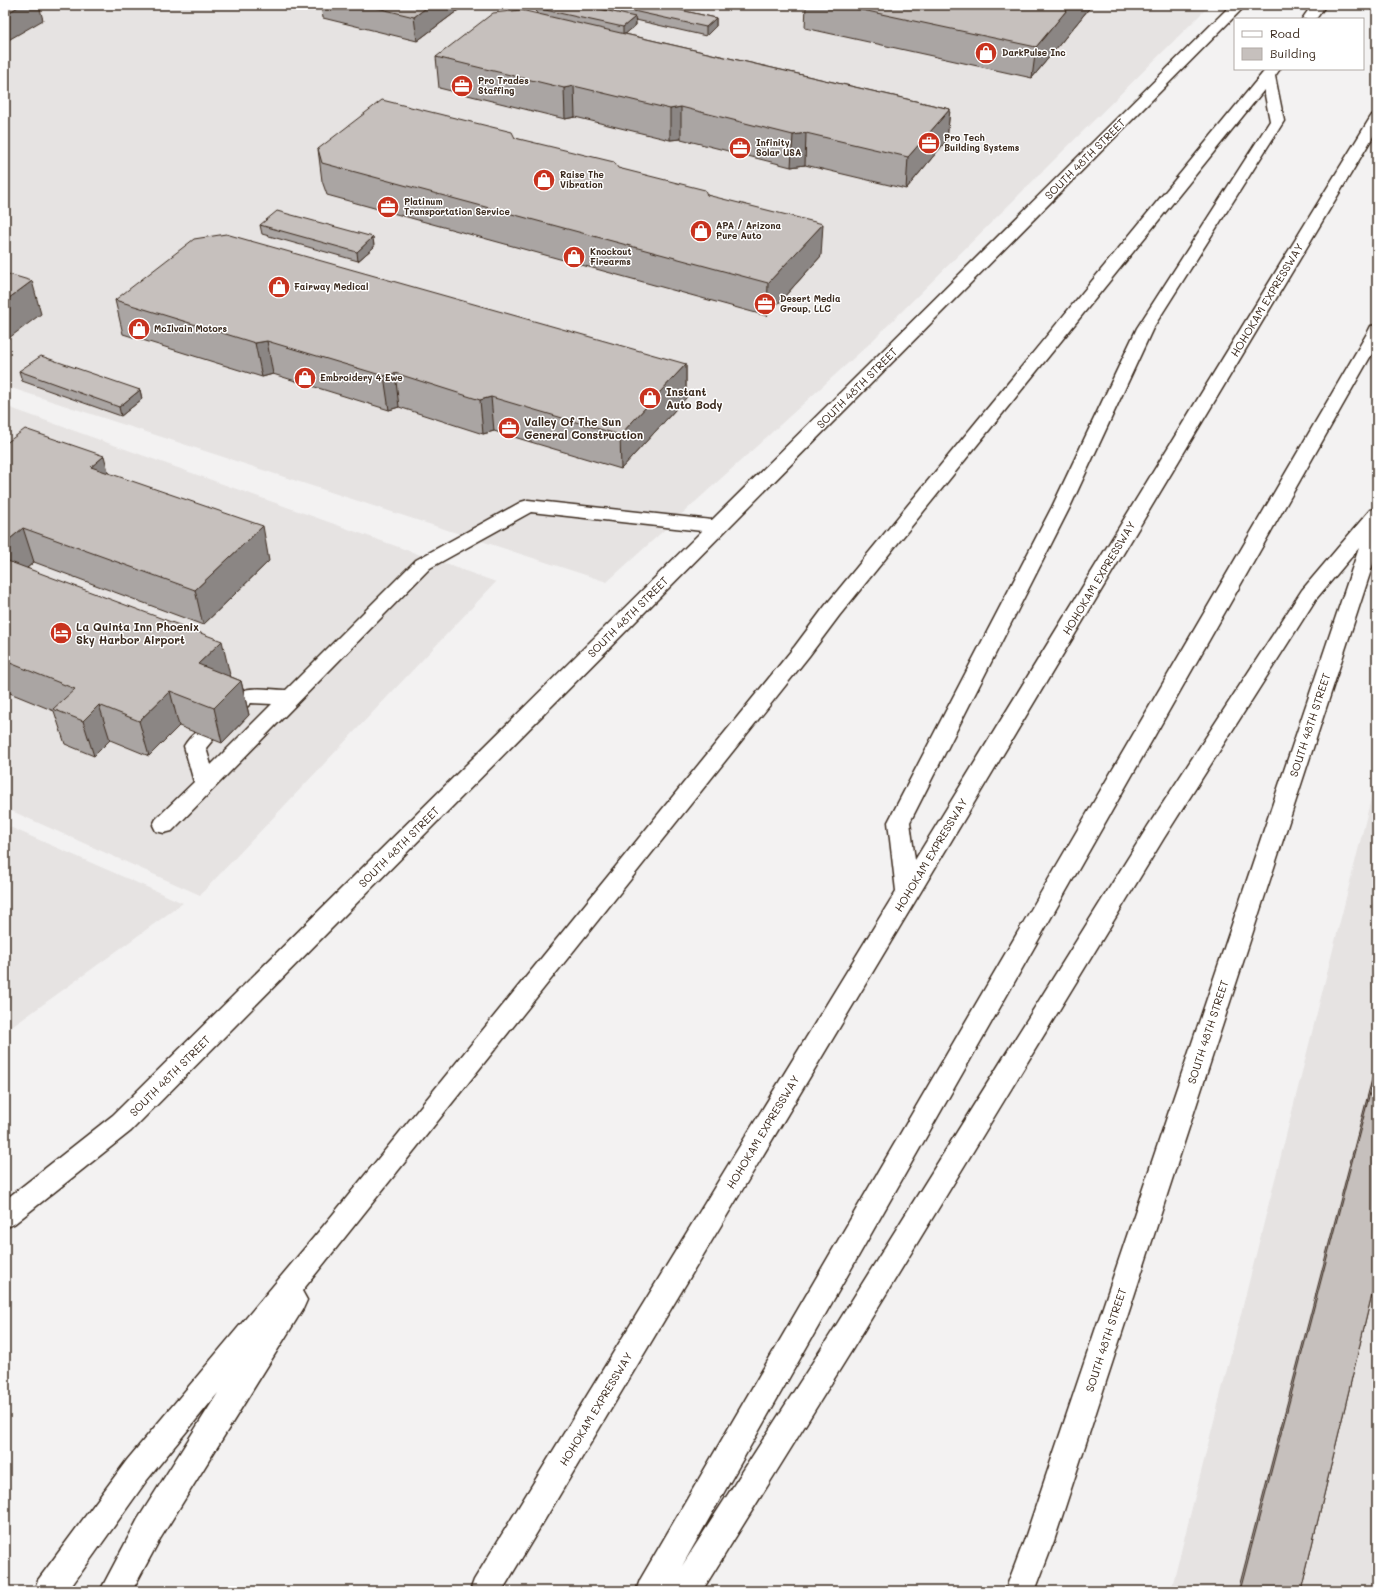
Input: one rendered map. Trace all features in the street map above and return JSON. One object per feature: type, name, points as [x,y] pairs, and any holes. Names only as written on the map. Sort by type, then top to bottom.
[{"type":"main road","name":"SOUTH 48TH STREET","points":[[5,1216],[122,1124],[1239,5]]},
{"type":"main road","points":[[1310,18],[1319,5]]},
{"type":"main road","points":[[908,894],[899,822],[1061,507],[1146,328],[1277,121],[1270,73]]},
{"type":"main road","points":[[49,1591],[137,1470],[339,1226],[802,651],[832,611],[1270,73]]},
{"type":"main road","name":"HOHOKAM EXPRESSWAY","points":[[485,1591],[1377,118]]},
{"type":"main road","points":[[651,1591],[1377,330]]},
{"type":"main road","points":[[164,825],[423,564],[528,506],[718,527]]},
{"type":"main road","points":[[684,1591],[837,1348],[1156,832],[1309,595],[1377,514]]},
{"type":"main road","name":"SOUTH 48TH STREET","points":[[1039,1541],[1377,523]]},
{"type":"main road","points":[[232,709],[246,696],[290,698]]},
{"type":"main road","points":[[205,736],[195,746],[205,783]]},
{"type":"main road","points":[[115,1591],[149,1529],[339,1226]]},
{"type":"main road","points":[[1020,1591],[1039,1541]]},
{"type":"main road","points":[[1030,1591],[1039,1541]]},
{"type":"shaded area","points":[[5,5],[1210,5],[868,345],[607,582],[5,386]]},
{"type":"shaded area","points":[[5,406],[496,582],[200,895],[5,808]]},
{"type":"shaded area","points":[[1377,775],[1377,1591],[1171,1591]]},
{"type":"shaded area","points":[[5,825],[183,903],[5,1032]]},
{"type":"building","points":[[5,5],[21,5],[5,15]]},
{"type":"building","points":[[365,5],[430,5],[414,17]]},
{"type":"building","points":[[540,5],[582,5],[635,17],[623,27],[536,8]]},
{"type":"building","points":[[606,5],[658,5],[716,18],[706,27]]},
{"type":"building","points":[[839,5],[1071,5],[1036,47]]},
{"type":"building","points":[[521,10],[950,109],[908,157],[806,133],[793,135],[681,107],[670,109],[574,86],[564,88],[436,57],[493,13]]},
{"type":"building","points":[[382,100],[512,132],[515,138],[614,162],[618,168],[705,190],[707,195],[823,224],[768,283],[322,163],[318,149]]},
{"type":"building","points":[[277,211],[373,237],[357,252],[260,225]]},
{"type":"building","points":[[226,234],[686,364],[620,435],[491,397],[480,400],[395,373],[384,376],[267,341],[255,343],[115,300],[194,239]]},
{"type":"building","points":[[5,273],[32,281],[5,301]]},
{"type":"building","points":[[41,356],[140,390],[119,407],[19,371]]},
{"type":"building","points":[[25,429],[104,456],[91,467],[263,526],[195,590],[23,528],[5,543],[5,444]]},
{"type":"building","name":"La Quinta Inn Phoenix Sky Harbor Airport","points":[[5,560],[222,641],[198,664],[241,681],[214,708],[170,691],[139,721],[99,705],[83,721],[53,709],[75,689],[5,661]]},
{"type":"building","points":[[1377,1066],[1377,1273],[1301,1591],[1240,1591]]},
{"type":"place","name":"DarkPulse Inc","points":[[986,53]]},
{"type":"place","name":"Pro Trades Staffing","points":[[462,86]]},
{"type":"place","name":"Pro Tech Building Systems","points":[[929,143]]},
{"type":"place","name":"Infinity Solar USA","points":[[740,148]]},
{"type":"place","name":"Raise The Vibration","points":[[544,180]]},
{"type":"place","name":"Platinum Transportation Service","points":[[388,207]]},
{"type":"place","name":"APA / Arizona Pure Auto","points":[[701,231]]},
{"type":"place","name":"Knockout Firearms","points":[[574,257]]},
{"type":"place","name":"Fairway Medical","points":[[279,287]]},
{"type":"place","name":"Desert Media Group, LLC","points":[[765,304]]},
{"type":"place","name":"McIlvain Motors","points":[[139,329]]},
{"type":"place","name":"Embroidery 4 Ewe","points":[[305,378]]},
{"type":"place","name":"Instant Auto Body","points":[[650,398]]},
{"type":"place","name":"Valley Of The Sun General Construction","points":[[509,428]]},
{"type":"place","name":"La Quinta Inn Phoenix Sky Harbor Airport","points":[[61,633]]}]
